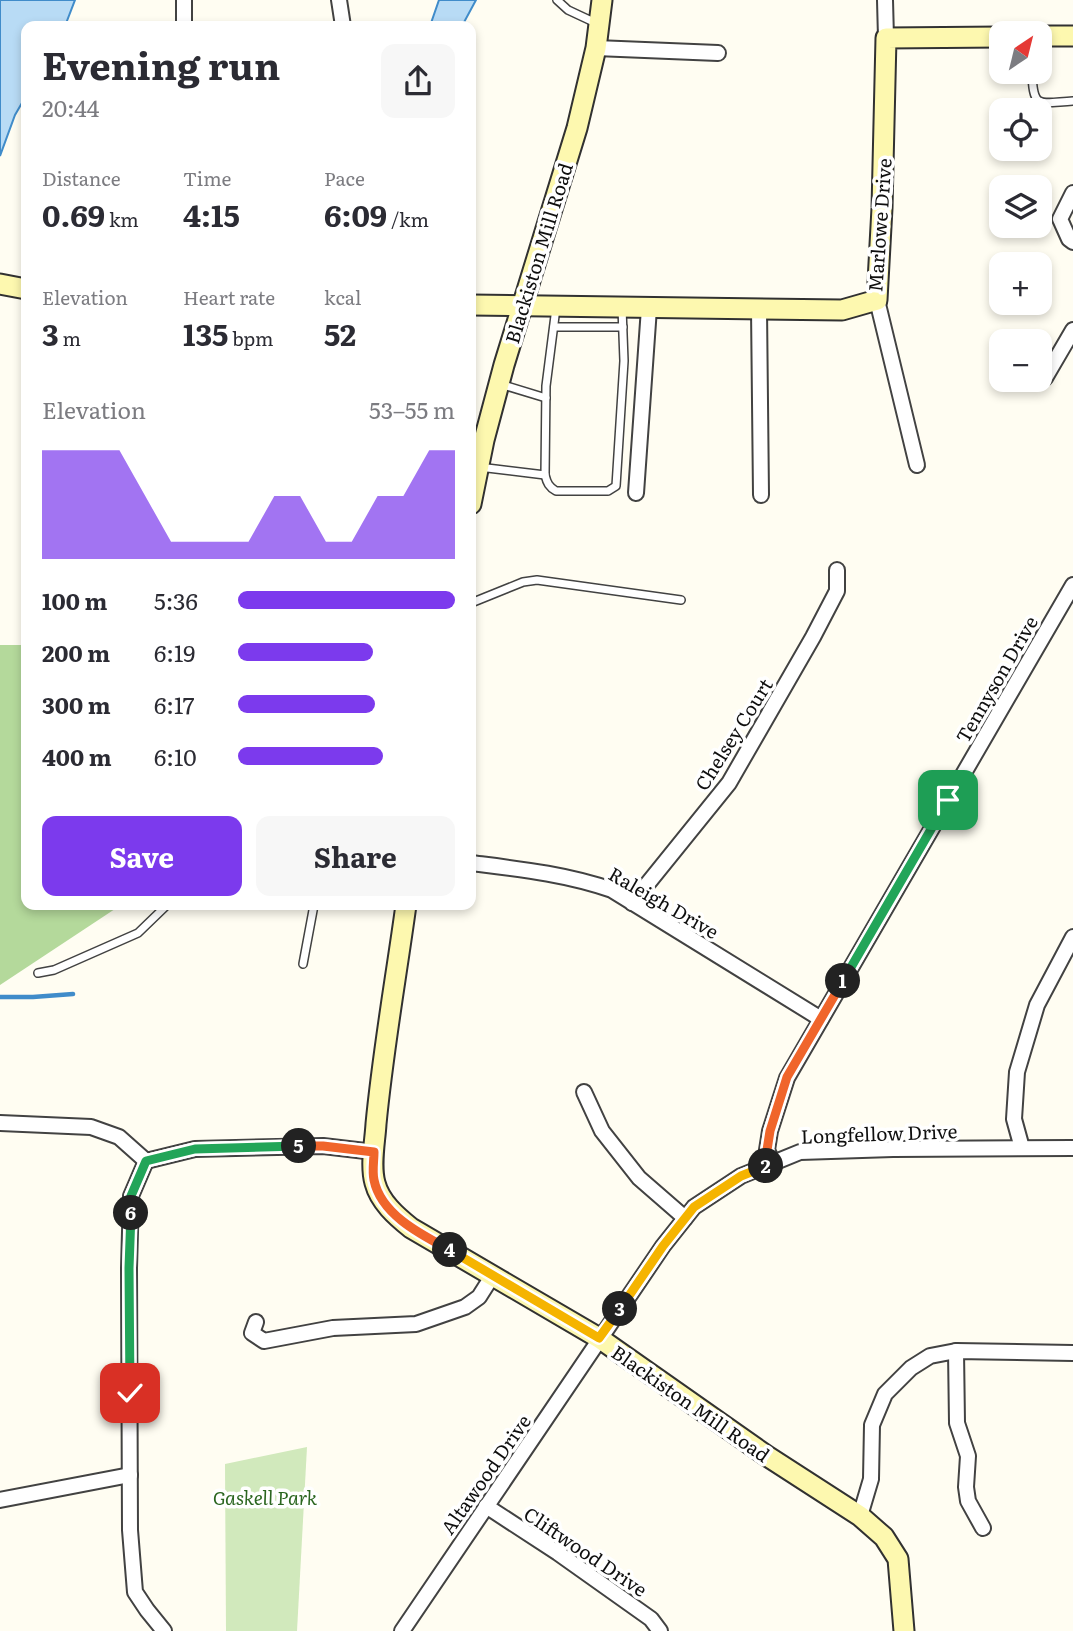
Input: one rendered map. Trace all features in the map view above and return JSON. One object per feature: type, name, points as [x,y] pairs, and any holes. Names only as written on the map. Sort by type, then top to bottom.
[{"type":"main road","name":"Blackiston Mill Road","points":[[476,481],[499,384],[577,128],[596,48],[602,0]]},
{"type":"main road","points":[[1052,36],[1073,36]]},
{"type":"main road","points":[[886,38],[989,37]]},
{"type":"main road","name":"Marlowe Drive","points":[[476,305],[522,306],[555,317],[622,317],[649,308],[842,310],[877,300],[886,38]]},
{"type":"main road","points":[[0,284],[21,288]]},
{"type":"main road","name":"Blackiston Mill Road","points":[[405,910],[379,1089],[374,1152],[374,1180],[393,1214],[411,1228],[599,1338],[767,1456],[860,1516],[884,1537],[898,1559],[904,1631]]},
{"type":"street","points":[[184,0],[184,21]]},
{"type":"street","points":[[339,0],[342,21]]},
{"type":"street","points":[[885,0],[886,38]]},
{"type":"street","points":[[596,48],[718,53]]},
{"type":"street","points":[[1073,194],[1060,219],[1073,242]]},
{"type":"street","points":[[877,300],[917,465]]},
{"type":"street","points":[[636,493],[649,308]]},
{"type":"street","points":[[759,309],[761,495]]},
{"type":"street","points":[[1052,366],[1073,330]]},
{"type":"street","name":"Chelsey Court","points":[[632,902],[729,783],[837,592],[837,570]]},
{"type":"street","name":"Tennyson Drive","points":[[773,1163],[767,1150],[770,1131],[787,1077],[1073,585]]},
{"type":"street","name":"Raleigh Drive","points":[[476,864],[586,881],[612,890],[821,1019]]},
{"type":"street","points":[[1022,1148],[1014,1119],[1017,1072],[1037,1004],[1073,937]]},
{"type":"street","points":[[584,1092],[602,1131],[639,1178],[685,1218]]},
{"type":"street","points":[[0,1123],[91,1127],[119,1137],[146,1161]]},
{"type":"street","points":[[146,1161],[195,1149],[323,1146],[374,1152]]},
{"type":"street","name":"Longfellow Drive","points":[[599,1338],[663,1246],[694,1207],[741,1176],[800,1152],[1073,1148]]},
{"type":"street","points":[[146,1161],[131,1196],[130,1530],[135,1591],[164,1631]]},
{"type":"street","points":[[256,1322],[253,1334],[264,1341],[333,1328],[416,1324],[465,1307],[479,1297],[494,1275]]},
{"type":"street","name":"Altawood Drive","points":[[402,1631],[599,1338]]},
{"type":"street","points":[[860,1516],[871,1479],[872,1425],[885,1394],[911,1368],[930,1356],[956,1351],[1073,1353]]},
{"type":"street","points":[[956,1351],[957,1423],[968,1456],[968,1501],[984,1528]]},
{"type":"street","points":[[0,1500],[130,1475]]},
{"type":"street","name":"Cliftwood Drive","points":[[486,1506],[651,1619],[660,1631]]},
{"type":"lane","points":[[557,0],[568,10],[599,24]]},
{"type":"lane","points":[[1032,84],[1035,99],[1042,103],[1073,101]]},
{"type":"lane","points":[[555,317],[546,398],[545,475],[551,489],[556,491],[608,491],[616,486],[624,361],[622,317]]},
{"type":"lane","points":[[499,384],[546,398]]},
{"type":"lane","points":[[479,467],[545,475]]},
{"type":"lane","points":[[476,601],[523,582],[537,580],[681,600]]},
{"type":"lane","points":[[38,973],[54,970],[138,933],[162,910]]},
{"type":"lane","points":[[303,964],[313,910]]},
{"type":"green space","points":[[0,645],[21,645],[21,910],[113,910],[0,985]]},
{"type":"green space","name":"Gaskell Park","points":[[307,1447],[297,1631],[226,1631],[225,1464]]},
{"type":"water","points":[[0,0],[75,0],[67,21],[21,21],[21,105],[0,156]]},
{"type":"water","points":[[439,0],[476,0],[465,21],[432,21]]},
{"type":"waterway","points":[[0,997],[73,994]]},
{"type":"route","points":[[130,1393],[131,1196],[146,1161],[195,1149],[323,1146],[374,1152],[374,1180],[393,1214],[411,1228],[599,1338],[663,1246],[694,1207],[741,1176],[773,1163],[767,1150],[770,1131],[787,1077],[948,800]]}]
